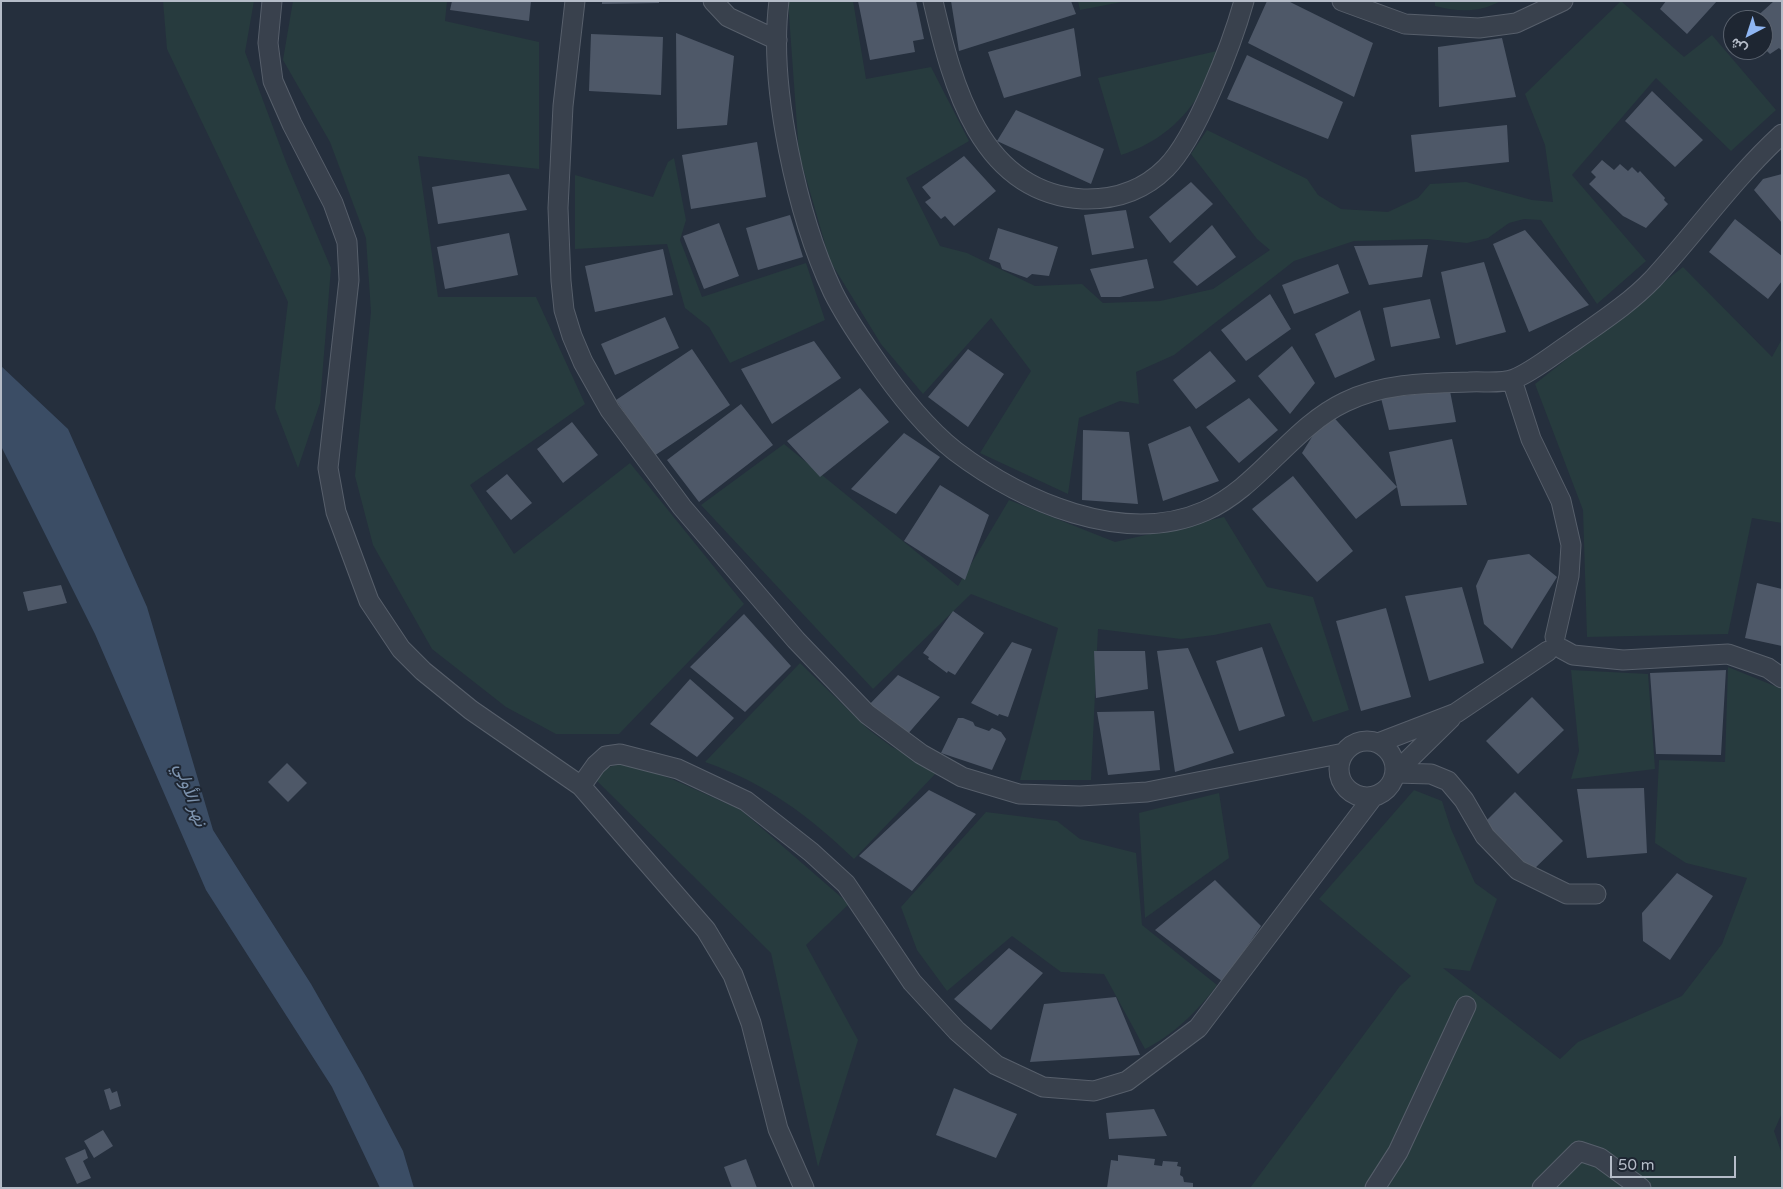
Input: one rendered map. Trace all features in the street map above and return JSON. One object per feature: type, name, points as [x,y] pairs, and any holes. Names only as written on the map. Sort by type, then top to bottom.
[{"type":"street","points":[[272,1],[268,43],[273,81],[292,124],[333,203],[347,242],[349,280],[328,468],[336,512],[369,601],[401,649],[423,671],[471,710],[581,786],[706,930],[727,964],[751,1023],[778,1129],[804,1188]]},
{"type":"street","points":[[576,1],[563,106],[558,208],[564,310],[572,336],[583,362],[610,410],[682,507],[796,640],[868,714],[921,754],[962,777],[1019,794],[1080,796],[1147,792],[1344,753],[1360,742],[1378,743],[1456,713]]},
{"type":"street","points":[[714,1],[728,17],[777,40]]},
{"type":"street","points":[[779,1],[777,40],[786,136],[798,188],[821,264],[845,315],[883,371],[933,431],[954,450],[983,470],[1042,502],[1073,514],[1112,522],[1148,524],[1178,520],[1206,511],[1230,497],[1333,408],[1366,392],[1414,384],[1512,380],[1562,349],[1633,297],[1663,267],[1736,181],[1782,134]]},
{"type":"street","points":[[933,1],[947,59],[958,89],[970,118],[995,157],[1012,172],[1031,184],[1060,195],[1097,199],[1121,196],[1139,189],[1161,172],[1180,151],[1204,105],[1244,1]]},
{"type":"street","points":[[1342,1],[1405,24],[1480,28],[1516,23],[1563,1]]},
{"type":"street","points":[[581,786],[606,756],[620,754],[678,769],[746,801],[811,852],[846,884],[912,982],[957,1031],[996,1066],[1043,1087],[1094,1091],[1127,1080],[1198,1028],[1373,797],[1387,789],[1395,773],[1456,713],[1555,646],[1569,576],[1571,545],[1561,501],[1531,439],[1512,380]]},
{"type":"street","points":[[1555,646],[1574,655],[1623,660],[1728,654],[1768,668],[1782,678]]},
{"type":"street","points":[[1378,743],[1392,756],[1395,773]]},
{"type":"street","points":[[1344,753],[1340,772],[1342,781],[1355,794],[1373,797]]},
{"type":"street","points":[[1395,773],[1431,774],[1448,781],[1464,800],[1485,836],[1518,870],[1566,894],[1596,894]]},
{"type":"street","points":[[1374,1188],[1398,1152],[1466,1006]]},
{"type":"street","points":[[1542,1188],[1579,1152],[1600,1158],[1641,1188]]},
{"type":"green space","points":[[163,1],[254,1],[245,52],[286,162],[331,268],[320,403],[298,468],[275,408],[288,302],[167,49]]},
{"type":"green space","points":[[293,1],[447,1],[445,21],[539,42],[539,169],[418,156],[438,297],[536,297],[585,404],[470,485],[514,554],[630,463],[744,604],[619,734],[556,734],[506,707],[432,649],[373,545],[355,476],[371,312],[366,238],[330,142],[283,60]]},
{"type":"green space","points":[[788,1],[853,1],[866,79],[931,67],[969,141],[906,178],[940,246],[967,253],[1035,286],[1082,284],[1103,303],[1160,301],[1213,289],[1270,250],[1257,239],[1191,154],[1207,130],[1307,179],[1318,195],[1341,209],[1388,212],[1418,198],[1430,184],[1466,182],[1532,200],[1553,202],[1545,145],[1525,94],[1621,1],[1684,57],[1712,35],[1723,48],[1723,60],[1733,60],[1776,110],[1731,151],[1656,78],[1572,175],[1646,261],[1597,304],[1541,220],[1524,219],[1509,223],[1488,238],[1467,243],[1427,239],[1354,241],[1294,261],[1174,355],[1136,372],[1139,404],[1120,401],[1079,418],[1068,494],[980,453],[1031,371],[991,318],[923,394],[881,344],[830,261],[799,154]]},
{"type":"green space","points":[[1078,1],[1127,1],[1080,10]]},
{"type":"green space","points":[[1435,1],[1501,1],[1484,8],[1468,10],[1435,6]]},
{"type":"green space","points":[[1217,51],[1204,87],[1179,120],[1147,144],[1121,155],[1098,78]]},
{"type":"green space","points":[[674,158],[686,220],[680,240],[702,297],[806,263],[825,320],[730,363],[709,327],[685,308],[667,244],[575,249],[575,175],[653,197],[668,162]]},
{"type":"green space","points":[[1683,267],[1772,357],[1782,339],[1782,523],[1752,518],[1728,634],[1587,637],[1583,510],[1535,384]]},
{"type":"green space","points":[[784,444],[958,586],[1009,500],[1115,542],[1224,517],[1267,587],[1313,597],[1349,710],[1313,722],[1270,623],[1214,635],[1181,639],[1098,629],[1091,780],[1020,780],[1058,628],[971,594],[873,689],[701,505]]},
{"type":"green space","points":[[800,663],[868,729],[892,747],[939,770],[854,859],[820,828],[785,802],[727,770],[705,762]]},
{"type":"green space","points":[[1728,667],[1782,689],[1782,1113],[1774,1131],[1782,1154],[1782,1188],[1250,1188],[1400,986],[1411,976],[1319,899],[1414,790],[1442,801],[1451,829],[1475,883],[1497,899],[1470,971],[1443,968],[1560,1059],[1578,1042],[1682,996],[1722,944],[1747,878],[1686,863],[1655,843],[1659,760],[1725,762]]},
{"type":"green space","points":[[1571,670],[1648,674],[1655,769],[1571,779],[1579,751]]},
{"type":"green space","points":[[619,764],[631,765],[672,779],[741,810],[849,904],[806,945],[858,1040],[818,1167],[771,953],[596,780],[606,768]]},
{"type":"green space","points":[[1219,793],[1229,858],[1145,918],[1139,813]]},
{"type":"green space","points":[[986,812],[1057,821],[1080,839],[1136,853],[1142,925],[1217,985],[1202,1004],[1175,1030],[1145,1049],[1104,974],[1061,972],[1012,936],[947,991],[917,950],[901,907]]},
{"type":"water","name":"نهر الأولي","points":[[1,366],[68,429],[147,607],[213,830],[311,984],[363,1075],[403,1151],[414,1188],[380,1188],[332,1087],[206,890],[95,634],[1,446]]},
{"type":"building","points":[[452,1],[531,1],[529,21],[450,10]]},
{"type":"building","points":[[602,1],[659,1],[659,3],[602,4]]},
{"type":"building","points":[[858,1],[916,1],[924,39],[913,41],[915,52],[870,60]]},
{"type":"building","points":[[951,1],[1071,1],[1076,14],[959,51]]},
{"type":"building","points":[[1267,1],[1288,1],[1373,43],[1354,97],[1248,43]]},
{"type":"building","points":[[1666,1],[1717,1],[1687,34],[1660,9]]},
{"type":"building","points":[[1774,1],[1782,1],[1782,51],[1779,48],[1773,52],[1773,10],[1764,10]]},
{"type":"building","points":[[1074,28],[1081,76],[1004,98],[988,52]]},
{"type":"building","points":[[676,33],[734,56],[727,125],[677,129]]},
{"type":"building","points":[[591,34],[663,37],[661,95],[589,91]]},
{"type":"building","points":[[1502,38],[1516,97],[1439,107],[1438,47]]},
{"type":"building","points":[[1247,55],[1343,102],[1328,139],[1227,99]]},
{"type":"building","points":[[1652,91],[1703,140],[1675,167],[1625,121]]},
{"type":"building","points":[[1016,110],[1104,149],[1091,184],[997,141]]},
{"type":"building","points":[[1507,125],[1509,162],[1415,172],[1411,135]]},
{"type":"building","points":[[757,142],[766,197],[691,209],[682,155]]},
{"type":"building","points":[[964,156],[996,191],[954,226],[945,216],[941,219],[925,202],[931,198],[922,187]]},
{"type":"building","points":[[1602,160],[1614,170],[1620,164],[1628,171],[1632,167],[1638,173],[1640,171],[1665,198],[1664,200],[1668,204],[1646,228],[1623,216],[1589,184],[1596,177],[1591,172]]},
{"type":"building","points":[[509,174],[527,210],[438,224],[432,187]]},
{"type":"building","points":[[1782,174],[1782,223],[1754,190],[1763,179]]},
{"type":"building","points":[[1191,182],[1213,204],[1170,243],[1149,217]]},
{"type":"building","points":[[1126,210],[1134,248],[1092,255],[1084,215]]},
{"type":"building","points":[[790,215],[803,257],[758,270],[746,228]]},
{"type":"building","points":[[1735,219],[1782,256],[1782,281],[1768,299],[1709,252]]},
{"type":"building","points":[[719,223],[739,276],[704,289],[683,236]]},
{"type":"building","points":[[1212,225],[1236,257],[1197,286],[1173,262]]},
{"type":"building","points":[[998,228],[1058,247],[1049,276],[1032,274],[1027,278],[1002,269],[1000,263],[989,259]]},
{"type":"building","points":[[1525,230],[1589,305],[1529,332],[1493,244]]},
{"type":"building","points":[[509,233],[518,275],[445,289],[437,247]]},
{"type":"building","points":[[1428,245],[1422,277],[1369,285],[1354,246]]},
{"type":"building","points":[[663,249],[673,295],[595,312],[585,266]]},
{"type":"building","points":[[1147,259],[1154,288],[1120,297],[1101,297],[1090,269]]},
{"type":"building","points":[[1484,262],[1506,332],[1456,345],[1441,272]]},
{"type":"building","points":[[1338,264],[1349,293],[1294,314],[1282,285]]},
{"type":"building","points":[[1270,294],[1291,329],[1246,361],[1221,330]]},
{"type":"building","points":[[1430,299],[1440,338],[1391,347],[1383,308]]},
{"type":"building","points":[[1360,310],[1375,360],[1335,378],[1315,334]]},
{"type":"building","points":[[665,317],[679,348],[615,375],[601,344]]},
{"type":"building","points":[[814,341],[841,378],[772,424],[741,369]]},
{"type":"building","points":[[1292,346],[1315,383],[1290,414],[1258,376]]},
{"type":"building","points":[[692,349],[730,405],[654,456],[616,400]]},
{"type":"building","points":[[968,349],[1004,374],[968,427],[928,397]]},
{"type":"building","points":[[1210,351],[1236,381],[1196,409],[1173,380]]},
{"type":"building","points":[[860,388],[889,422],[820,477],[787,441]]},
{"type":"building","points":[[1450,391],[1456,422],[1389,430],[1381,398]]},
{"type":"building","points":[[1249,398],[1278,430],[1239,463],[1206,427]]},
{"type":"building","points":[[741,404],[773,445],[699,502],[667,460]]},
{"type":"building","points":[[1328,411],[1397,487],[1356,519],[1302,453]]},
{"type":"building","points":[[572,422],[598,455],[563,483],[537,449]]},
{"type":"building","points":[[1190,426],[1219,481],[1163,501],[1148,444]]},
{"type":"building","points":[[1083,430],[1129,432],[1138,504],[1082,500]]},
{"type":"building","points":[[904,433],[940,457],[896,514],[851,489]]},
{"type":"building","points":[[1452,439],[1467,505],[1401,506],[1389,452]]},
{"type":"building","points":[[507,474],[532,503],[511,520],[486,491]]},
{"type":"building","points":[[1293,476],[1353,551],[1317,582],[1252,509]]},
{"type":"building","points":[[940,485],[989,515],[965,580],[904,541]]},
{"type":"building","points":[[1529,554],[1557,577],[1512,649],[1484,624],[1476,586],[1488,560]]},
{"type":"building","points":[[1757,583],[1782,589],[1782,646],[1745,638]]},
{"type":"building","points":[[61,585],[67,603],[28,611],[23,592]]},
{"type":"building","points":[[1462,587],[1484,663],[1429,681],[1405,596]]},
{"type":"building","points":[[1386,608],[1411,697],[1361,711],[1336,621]]},
{"type":"building","points":[[953,611],[984,633],[955,675],[948,671],[947,673],[923,653]]},
{"type":"building","points":[[744,614],[791,666],[745,712],[690,667]]},
{"type":"building","points":[[1012,642],[1032,649],[1008,717],[999,714],[998,716],[971,703]]},
{"type":"building","points":[[1262,647],[1285,716],[1239,731],[1216,661]]},
{"type":"building","points":[[1188,648],[1234,753],[1175,772],[1157,651]]},
{"type":"building","points":[[1094,651],[1145,651],[1148,689],[1096,698]]},
{"type":"building","points":[[1726,670],[1721,755],[1656,754],[1650,673]]},
{"type":"building","points":[[898,675],[940,697],[906,736],[865,709]]},
{"type":"building","points":[[690,679],[734,718],[697,757],[650,724]]},
{"type":"building","points":[[1532,697],[1564,730],[1518,774],[1486,741]]},
{"type":"building","points":[[1154,711],[1160,770],[1108,775],[1097,712]]},
{"type":"building","points":[[958,718],[973,722],[975,726],[989,731],[992,728],[1001,732],[1006,739],[992,770],[941,753]]},
{"type":"building","points":[[287,763],[307,783],[288,802],[268,782]]},
{"type":"building","points":[[1644,788],[1647,853],[1587,858],[1577,789]]},
{"type":"building","points":[[929,790],[976,814],[912,891],[859,856]]},
{"type":"building","points":[[1515,792],[1563,841],[1532,871],[1484,823]]},
{"type":"building","points":[[1677,873],[1713,896],[1670,960],[1643,941],[1642,913]]},
{"type":"building","points":[[1215,880],[1261,926],[1223,982],[1155,930]]},
{"type":"building","points":[[1009,948],[1043,973],[991,1030],[954,999]]},
{"type":"building","points":[[1116,997],[1140,1055],[1030,1062],[1044,1004]]},
{"type":"building","points":[[110,1088],[112,1093],[117,1091],[121,1106],[110,1110],[104,1090]]},
{"type":"building","points":[[954,1088],[1017,1114],[996,1158],[936,1135]]},
{"type":"building","points":[[1154,1109],[1167,1136],[1109,1139],[1106,1113]]},
{"type":"building","points":[[103,1130],[113,1146],[94,1158],[84,1141]]},
{"type":"building","points":[[85,1149],[88,1158],[83,1161],[91,1178],[77,1184],[65,1158]]},
{"type":"building","points":[[1118,1155],[1155,1159],[1154,1165],[1162,1166],[1163,1161],[1178,1162],[1177,1166],[1181,1167],[1180,1175],[1183,1177],[1184,1182],[1193,1183],[1193,1188],[1107,1188],[1111,1160],[1118,1161]]},
{"type":"building","points":[[746,1159],[757,1188],[732,1188],[724,1167]]}]
